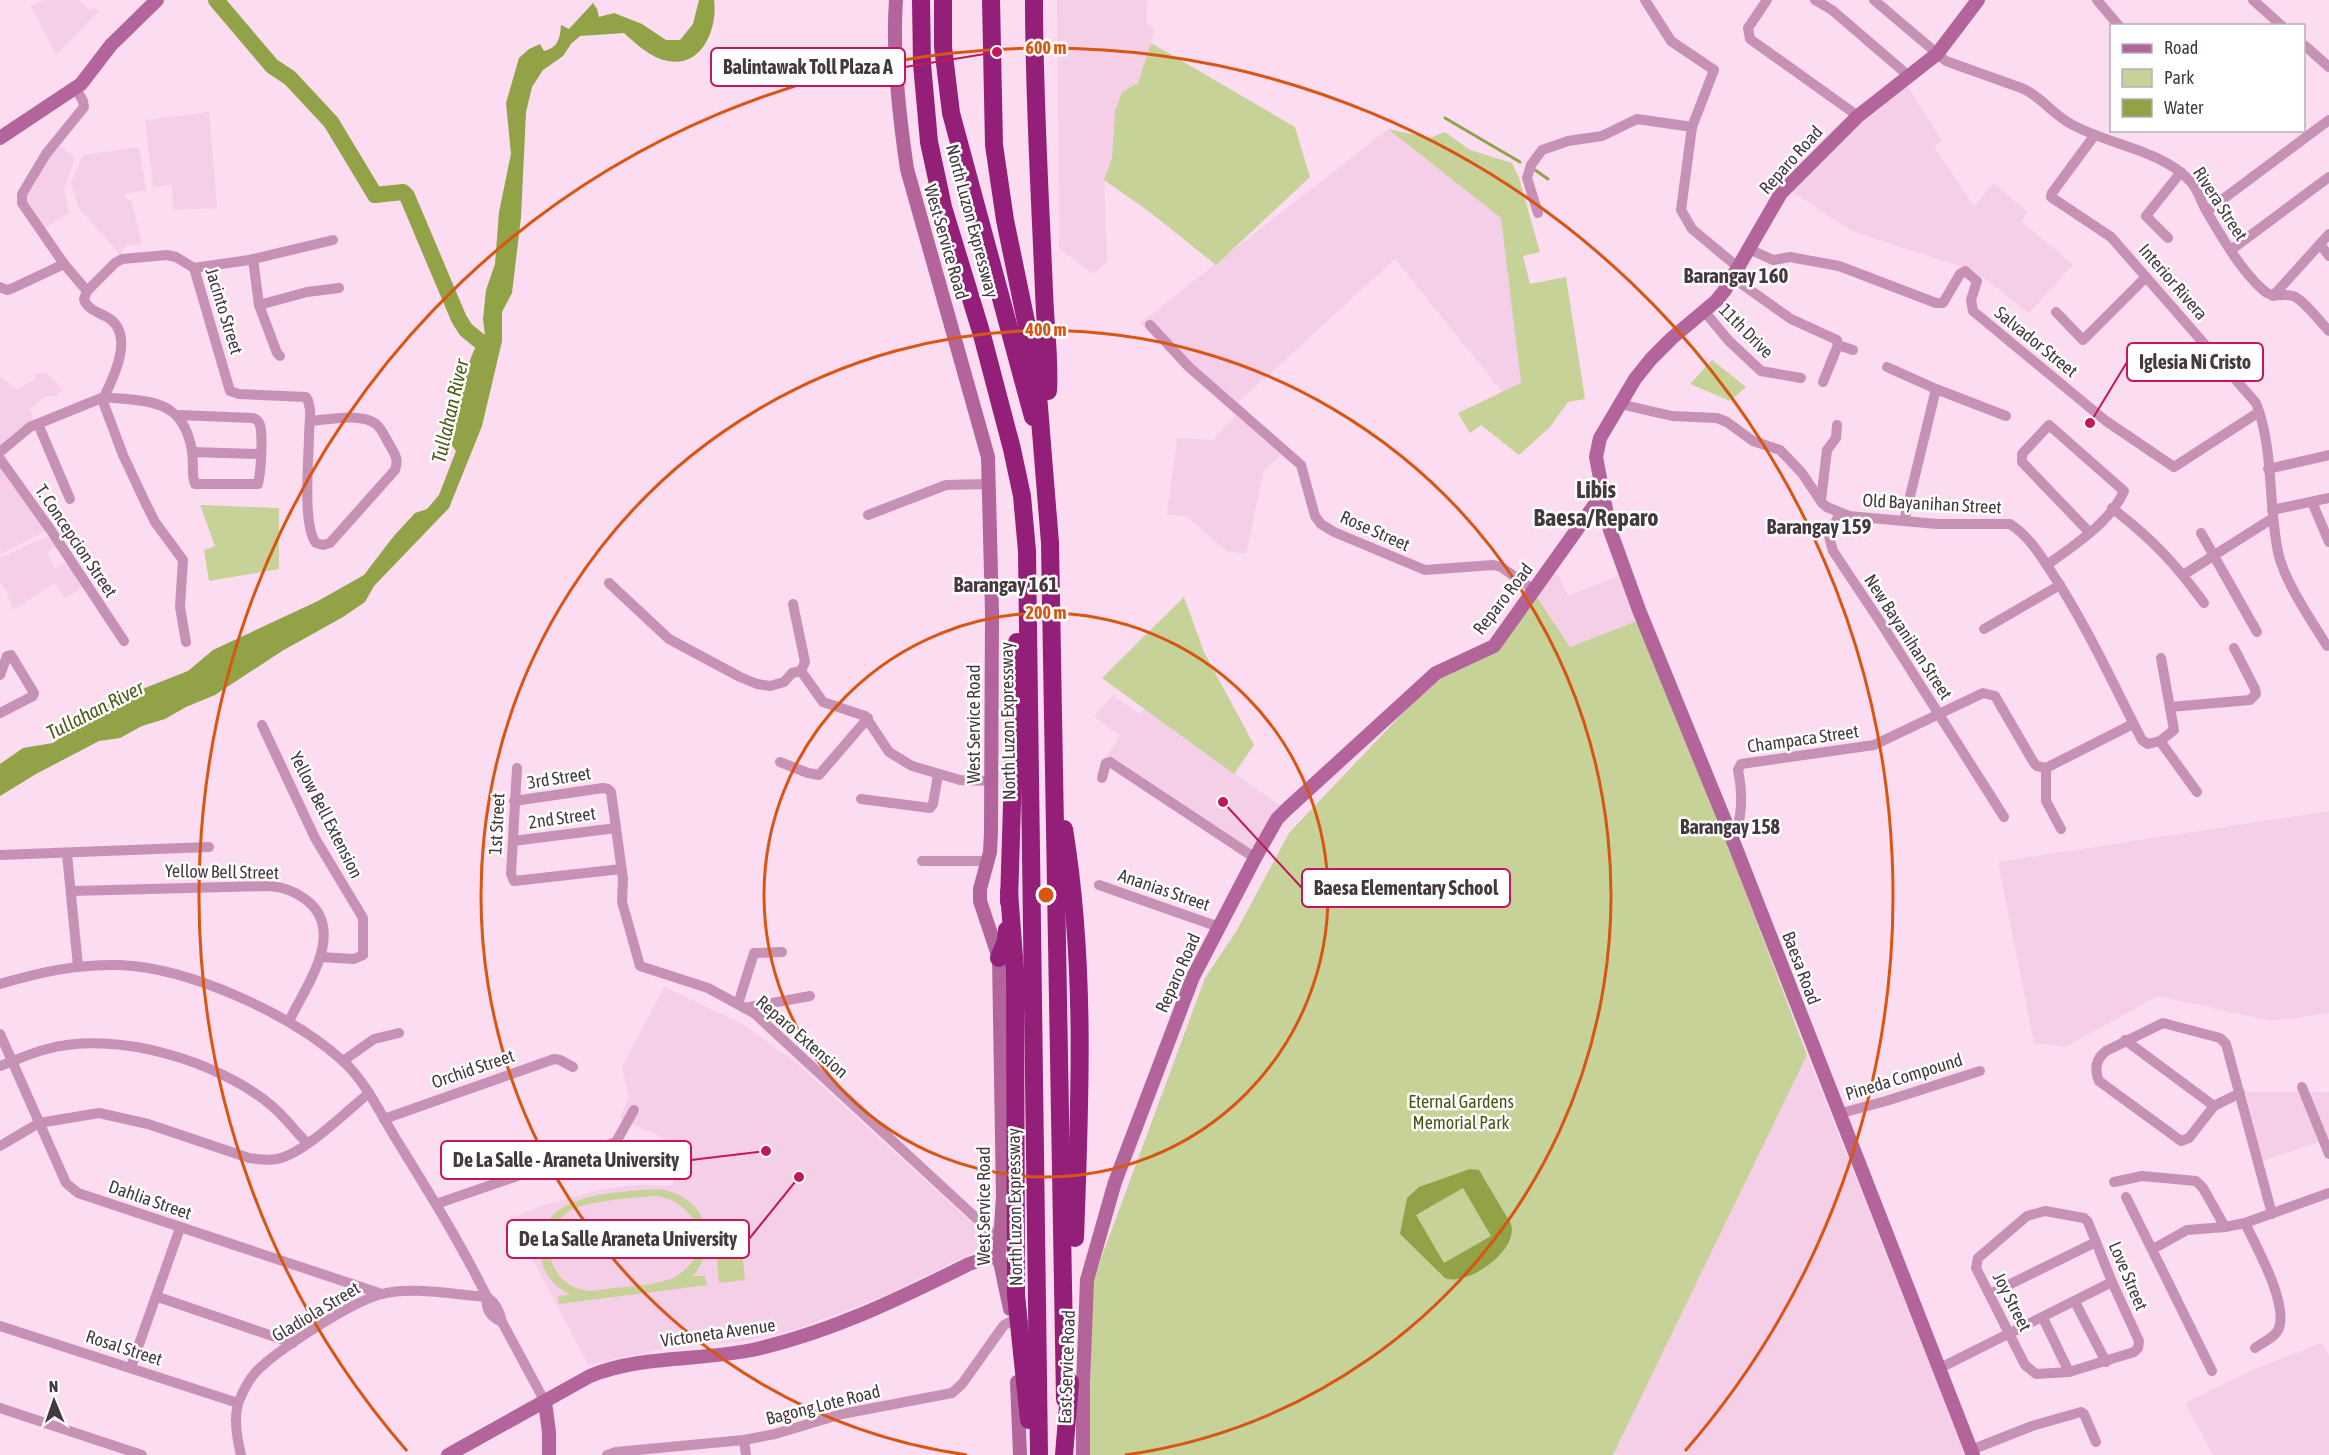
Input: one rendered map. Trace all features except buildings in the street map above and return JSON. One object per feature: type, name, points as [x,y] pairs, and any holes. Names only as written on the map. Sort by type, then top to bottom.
[{"type":"highway","name":"North Luzon Expressway","points":[[921,0],[922,64],[932,153],[943,207],[982,335],[1022,496],[1028,551],[1039,1455]]},
{"type":"highway","name":"North Luzon Expressway","points":[[943,0],[943,47],[951,113],[1018,368],[1044,450]]},
{"type":"highway","name":"North Luzon Expressway","points":[[991,0],[994,145],[1005,220],[1036,369],[1050,543],[1064,1256],[1065,1455]]},
{"type":"highway","name":"North Luzon Expressway","points":[[1034,0],[1034,74],[1045,328],[1049,371],[1044,450]]},
{"type":"highway","points":[[999,958],[1006,941],[1009,892],[1022,496]]},
{"type":"highway","points":[[1053,759],[1073,885],[1081,1065],[1070,1382],[1065,1455]]},
{"type":"highway","points":[[1009,892],[1015,970],[1016,1295],[1024,1384],[1034,1455]]},
{"type":"main road","points":[[0,138],[81,84],[119,37],[157,0]]},
{"type":"main road","name":"West Service Road","points":[[896,0],[896,57],[902,138],[907,169],[988,457],[992,832],[988,861],[980,889],[980,901],[999,958],[1003,1196],[1002,1242],[999,1257],[1012,1321],[1020,1455]]},
{"type":"main road","name":"Reparo Road","points":[[1088,1280],[1115,1182],[1193,977],[1277,819],[1436,673],[1494,646],[1603,493],[1596,457],[1597,448],[1600,438],[1635,379],[1651,359],[1716,301],[1736,273],[1781,193],[1858,116],[1937,54],[1978,0]]},
{"type":"main road","name":"Baesa Road","points":[[1603,493],[1615,545],[1730,832],[1972,1453]]},
{"type":"main road","name":"Victoneta Avenue","points":[[448,1455],[604,1370],[646,1362],[750,1350],[819,1332],[867,1313],[969,1264],[986,1258],[999,1257]]},
{"type":"main road","name":"East Service Road","points":[[1083,1455],[1083,1384],[1088,1280]]},
{"type":"main road","points":[[544,1402],[549,1432],[549,1455]]},
{"type":"street","points":[[1645,0],[1671,40],[1714,70],[1692,128],[1681,200],[1681,210],[1692,229],[1736,273],[1791,319],[1853,350]]},
{"type":"street","points":[[1815,0],[1832,10],[1910,77]]},
{"type":"street","name":"Rivera Street","points":[[1874,0],[1946,61],[2035,94],[2068,123],[2181,172],[2192,184],[2231,250],[2264,291],[2273,296]]},
{"type":"street","points":[[2097,0],[2117,24]]},
{"type":"street","points":[[2253,0],[2280,24]]},
{"type":"street","points":[[1765,4],[1748,28],[1750,39],[1858,116]]},
{"type":"street","points":[[2305,46],[2329,67]]},
{"type":"street","points":[[75,87],[84,107],[46,154],[22,194],[22,203],[25,211],[64,264],[87,291],[84,301],[86,304],[113,322],[121,338],[121,356],[103,398],[123,455],[145,502],[155,522],[183,561],[180,608],[186,642]]},
{"type":"street","points":[[1538,213],[1527,178],[1531,165],[1542,150],[1568,141],[1602,136],[1637,119],[1692,128]]},
{"type":"street","points":[[2207,211],[2329,120]]},
{"type":"street","name":"Interior Rivera","points":[[2094,136],[2051,197],[2111,237],[2250,394],[2259,412],[2278,554],[2296,593],[2327,646]]},
{"type":"street","points":[[2168,238],[2146,216],[2181,172]]},
{"type":"street","points":[[2231,250],[2329,177]]},
{"type":"street","points":[[2273,296],[2329,234]]},
{"type":"street","points":[[194,268],[253,259],[333,240]]},
{"type":"street","points":[[2319,244],[2329,256]]},
{"type":"street","name":"Salvador Street","points":[[1749,249],[1773,260],[1790,257],[1839,266],[1936,303],[1943,303],[1960,274],[1965,271],[1977,281],[1971,300],[1973,312],[2106,421],[2174,467],[2259,412]]},
{"type":"street","name":"Jacinto Street","points":[[87,291],[116,263],[131,257],[167,255],[176,257],[194,268],[230,391],[239,394],[306,397],[310,408],[307,491],[310,532],[316,543],[323,545],[330,543],[395,470],[398,463],[383,432],[372,422],[359,418],[310,421]]},
{"type":"street","points":[[253,259],[259,305],[280,356]]},
{"type":"street","points":[[0,287],[7,290],[13,288],[64,264]]},
{"type":"street","points":[[2056,312],[2083,340],[2146,278]]},
{"type":"street","points":[[259,305],[307,292],[339,288]]},
{"type":"street","points":[[2273,296],[2293,296],[2329,331]]},
{"type":"street","name":"11th Drive","points":[[1704,311],[1729,341],[1761,371],[1802,378]]},
{"type":"street","name":"Rose Street","points":[[1150,325],[1189,367],[1301,465],[1315,516],[1328,528],[1419,569],[1493,565],[1501,567],[1534,590]]},
{"type":"street","points":[[1823,382],[1838,344]]},
{"type":"street","points":[[1887,368],[2006,416]]},
{"type":"street","points":[[1904,522],[1936,389]]},
{"type":"street","points":[[0,452],[23,432],[38,424],[103,398],[151,401],[177,415],[253,418],[260,424],[259,481],[255,485],[199,484],[194,481],[192,452],[177,415]]},
{"type":"street","name":"Old Bayanihan Street","points":[[1620,404],[1672,416],[1717,418],[1727,422],[1753,441],[1780,450],[1802,473],[1827,507],[1840,513],[1904,522],[2010,524],[2019,529],[2060,585],[2144,743],[2160,741]]},
{"type":"street","points":[[38,424],[70,499]]},
{"type":"street","points":[[1821,500],[1827,450],[1836,438],[1837,424]]},
{"type":"street","points":[[2047,565],[2090,533],[2124,490],[2049,425],[2022,454],[2022,462],[2090,533]]},
{"type":"street","points":[[192,452],[260,454]]},
{"type":"street","points":[[2268,469],[2329,455]]},
{"type":"street","name":"T. Concepcion Street","points":[[0,459],[50,529],[124,641]]},
{"type":"street","points":[[868,515],[946,485],[990,484]]},
{"type":"street","points":[[2183,575],[2272,514],[2329,498]]},
{"type":"street","points":[[2312,502],[2329,542]]},
{"type":"street","points":[[2112,508],[2143,532],[2166,554],[2204,603]]},
{"type":"street","name":"New Bayanihan Street","points":[[1840,513],[1830,536],[1833,551],[1938,715],[1983,693],[1993,694],[2034,763],[2046,768]]},
{"type":"street","points":[[2201,533],[2215,554],[2257,632]]},
{"type":"street","points":[[609,583],[669,639],[740,677],[757,684],[770,686],[784,682],[792,673],[801,671]]},
{"type":"street","points":[[1984,629],[2060,585]]},
{"type":"street","points":[[793,604],[805,662],[801,671]]},
{"type":"street","points":[[2170,707],[2250,700],[2256,693],[2255,689],[2234,648]]},
{"type":"street","points":[[0,675],[7,656],[11,654],[34,693],[33,696],[0,713]]},
{"type":"street","points":[[2161,658],[2174,730],[2160,741],[2197,792]]},
{"type":"street","points":[[801,671],[823,702],[868,718],[889,752],[918,769],[960,780],[991,781]]},
{"type":"street","points":[[1938,715],[2004,817]]},
{"type":"street","name":"Champaca Street","points":[[1730,832],[1737,829],[1740,812],[1742,789],[1738,770],[1741,764],[1868,747],[1938,715]]},
{"type":"street","points":[[780,762],[819,775],[868,718]]},
{"type":"street","name":"Yellow Bell Extension","points":[[262,724],[315,838],[363,918],[363,955],[354,959],[320,957]]},
{"type":"street","points":[[2061,829],[2046,801],[2046,768],[2133,724]]},
{"type":"street","points":[[1102,778],[1106,763],[1110,762],[1255,858]]},
{"type":"street","name":"1st Street","points":[[517,768],[510,874],[514,881],[621,869]]},
{"type":"street","points":[[861,799],[930,807],[933,804],[938,775]]},
{"type":"street","name":"3rd Street","points":[[514,801],[608,789]]},
{"type":"street","name":"Reparo Extension","points":[[608,789],[616,828],[622,902],[640,966],[708,988],[754,1013],[1002,1242]]},
{"type":"street","name":"2nd Street","points":[[513,842],[616,828]]},
{"type":"street","points":[[1,855],[209,847]]},
{"type":"street","points":[[67,854],[78,966]]},
{"type":"street","points":[[922,861],[988,861]]},
{"type":"street","name":"Ananias Street","points":[[1099,885],[1219,927]]},
{"type":"street","name":"Yellow Bell Street","points":[[72,891],[282,887],[296,892],[320,915],[324,932],[320,957],[289,1021]]},
{"type":"street","points":[[782,952],[754,953],[741,1006],[810,996]]},
{"type":"street","points":[[0,984],[44,971],[78,966],[122,965],[172,974],[221,989],[289,1021],[343,1061],[369,1093],[459,1243],[487,1297],[486,1305],[490,1313],[502,1322],[544,1402]]},
{"type":"street","points":[[2240,1094],[2214,1106],[2184,1142],[2178,1140],[2098,1081],[2096,1068],[2101,1055],[2125,1040],[2163,1023],[2213,1035],[2226,1044],[2240,1094],[2272,1214]]},
{"type":"street","points":[[343,1061],[374,1039],[399,1033]]},
{"type":"street","name":"Dahlia Street","points":[[0,1034],[66,1183],[78,1193],[382,1294]]},
{"type":"street","points":[[2125,1040],[2214,1106]]},
{"type":"street","points":[[0,1066],[49,1048],[84,1043],[115,1044],[159,1053],[209,1069],[240,1084],[273,1107],[307,1143]]},
{"type":"street","name":"Orchid Street","points":[[384,1119],[554,1059],[573,1067]]},
{"type":"street","name":"Pineda Compound","points":[[1838,1114],[1980,1071]]},
{"type":"street","points":[[2302,1087],[2329,1154]]},
{"type":"street","points":[[0,1146],[39,1123],[99,1113],[148,1124],[240,1156],[265,1160],[278,1159],[291,1154],[307,1143],[369,1093]]},
{"type":"street","points":[[436,1204],[616,1142],[634,1110]]},
{"type":"street","points":[[2114,1182],[2142,1176],[2196,1181],[2203,1188],[2224,1227]]},
{"type":"street","points":[[2152,1249],[2187,1230],[2245,1223],[2329,1192]]},
{"type":"street","points":[[2126,1197],[2212,1371]]},
{"type":"street","name":"Joy Street","points":[[2084,1218],[2044,1211],[2027,1216],[1980,1255],[1976,1268],[2025,1365],[2032,1372],[2040,1374],[2069,1372],[2106,1362],[2134,1352],[2138,1348]]},
{"type":"street","name":"Love Street","points":[[2084,1218],[2088,1222],[2139,1341],[2138,1348]]},
{"type":"street","points":[[2245,1223],[2275,1291],[2280,1311],[2279,1330],[2255,1348]]},
{"type":"street","points":[[132,1368],[180,1228]]},
{"type":"street","points":[[1990,1294],[2096,1242]]},
{"type":"street","points":[[1938,1369],[2112,1282]]},
{"type":"street","name":"Gladiola Street","points":[[241,1455],[237,1429],[238,1403],[254,1374],[293,1343],[356,1305],[382,1294],[404,1292],[487,1297]]},
{"type":"street","points":[[158,1297],[293,1343]]},
{"type":"street","points":[[2075,1302],[2106,1362]]},
{"type":"street","name":"Joy Street","points":[[2043,1318],[2069,1372]]},
{"type":"street","name":"Bagong Lote Road","points":[[607,1455],[616,1452],[744,1440],[775,1434],[842,1414],[952,1393],[962,1384],[1004,1325],[1012,1321]]},
{"type":"street","name":"Rosal Street","points":[[0,1326],[238,1403]]},
{"type":"street","points":[[0,1408],[142,1455]]},
{"type":"street","points":[[1972,1453],[2032,1426],[2081,1412],[2096,1442]]},
{"type":"street","points":[[744,1440],[746,1455]]},
{"type":"shaded area","points":[[43,0],[79,0],[89,10],[93,7],[99,11],[56,55],[31,6]]},
{"type":"shaded area","points":[[1057,0],[1147,0],[1146,23],[1155,30],[1138,83],[1122,92],[1115,111],[1112,158],[1104,180],[1107,262],[1094,274],[1059,249]]},
{"type":"shaded area","points":[[1907,86],[1942,140],[1934,147],[1974,206],[1994,183],[2028,212],[2021,221],[2073,265],[2029,313],[1975,271],[1852,231],[1789,190],[1864,119]]},
{"type":"shaded area","points":[[209,112],[217,208],[173,210],[172,185],[153,187],[145,120]]},
{"type":"shaded area","points":[[1388,129],[1501,218],[1521,383],[1503,393],[1395,259],[1230,410],[1140,323]]},
{"type":"shaded area","points":[[59,145],[75,158],[64,190],[69,212],[44,229],[33,217],[24,195]]},
{"type":"shaded area","points":[[139,147],[146,190],[125,194],[125,199],[131,200],[142,244],[126,246],[120,255],[79,208],[71,183],[83,155]]},
{"type":"shaded area","points":[[45,372],[64,390],[56,395],[45,397],[30,408],[34,422],[0,451],[0,376],[16,389],[35,380],[35,375]]},
{"type":"shaded area","points":[[1236,415],[1281,455],[1264,470],[1246,554],[1227,551],[1186,516],[1167,515],[1177,438],[1213,440]]},
{"type":"shaded area","points":[[0,465],[49,530],[0,554]]},
{"type":"shaded area","points":[[50,535],[56,547],[47,552],[55,569],[64,563],[71,567],[84,587],[65,598],[55,583],[13,610],[6,589],[0,583],[0,558]]},
{"type":"shaded area","points":[[1549,573],[1559,576],[1568,596],[1620,575],[1637,621],[1570,647],[1534,593]]},
{"type":"shaded area","points":[[1113,695],[1139,714],[1145,709],[1283,808],[1254,854],[1105,758],[1120,736],[1094,717]]},
{"type":"shaded area","points":[[2329,811],[2329,1013],[2271,1021],[2158,996],[2066,1047],[2034,1043],[1998,862]]},
{"type":"shaded area","points":[[664,987],[739,1022],[793,1060],[985,1235],[985,1243],[976,1251],[887,1295],[794,1330],[746,1341],[671,1347],[588,1365],[511,1218],[541,1206],[603,1189],[635,1185],[672,1185],[677,1174],[666,1169],[678,1145],[620,1118],[629,1097],[622,1067]]},
{"type":"shaded area","points":[[1807,1055],[1966,1455],[1618,1455],[1614,1453]]},
{"type":"shaded area","points":[[2242,1092],[2300,1092],[2319,1142],[2261,1161]]},
{"type":"shaded area","points":[[2329,1092],[2329,1147],[2307,1093]]},
{"type":"shaded area","points":[[2322,1343],[2329,1355],[2329,1455],[2213,1455],[2185,1403],[2248,1372]]},
{"type":"green space","points":[[1151,43],[1295,127],[1310,177],[1216,265],[1151,213],[1104,180],[1112,158],[1115,111],[1122,92],[1138,83]]},
{"type":"green space","points":[[1388,129],[1430,138],[1445,132],[1470,150],[1512,163],[1519,178],[1540,252],[1523,256],[1530,284],[1566,277],[1585,399],[1568,402],[1550,427],[1519,455],[1481,425],[1470,433],[1458,413],[1521,383],[1501,218]]},
{"type":"green space","points":[[1712,360],[1746,387],[1730,401],[1690,384]]},
{"type":"green space","points":[[200,505],[279,508],[279,569],[209,581],[204,550],[215,546]]},
{"type":"green space","name":"Eternal Gardens Memorial Park","points":[[1534,593],[1570,647],[1637,621],[1725,838],[1807,1055],[1613,1455],[1089,1455],[1092,1283],[1205,978],[1237,930],[1289,833],[1438,676],[1495,649]]},
{"type":"green space","points":[[1184,597],[1204,652],[1254,745],[1234,774],[1102,678]]},
{"type":"green space","points":[[657,1189],[673,1192],[686,1199],[697,1209],[704,1220],[707,1234],[706,1248],[702,1262],[693,1276],[705,1276],[707,1285],[559,1304],[558,1296],[570,1295],[550,1279],[541,1256],[542,1235],[549,1219],[562,1208],[580,1200],[619,1192]],"holes":[[[657,1196],[671,1200],[692,1217],[699,1241],[697,1253],[690,1265],[678,1275],[654,1283],[590,1291],[571,1285],[554,1267],[550,1255],[553,1230],[560,1219],[571,1210],[589,1204],[625,1198]]]},
{"type":"green space","points":[[741,1239],[745,1280],[719,1283],[715,1242]]},
{"type":"water","points":[[699,0],[714,0],[715,11],[705,44],[690,58],[680,62],[656,57],[624,33],[580,36],[563,56],[543,70],[532,87],[526,112],[521,217],[512,293],[502,312],[502,341],[482,426],[449,508],[374,586],[365,602],[343,617],[282,651],[215,695],[165,719],[142,726],[120,738],[99,741],[0,796],[0,764],[23,748],[53,743],[112,701],[188,671],[213,650],[318,601],[364,575],[415,513],[427,509],[439,495],[456,451],[448,440],[449,436],[459,408],[470,360],[485,336],[483,319],[486,290],[495,264],[499,212],[511,154],[506,103],[519,58],[529,49],[540,44],[544,51],[552,48],[559,38],[561,25],[569,29],[593,3],[599,17],[614,13],[642,24],[666,40],[680,40],[693,24]]},
{"type":"water","points":[[1470,1169],[1479,1170],[1511,1224],[1511,1234],[1507,1245],[1499,1255],[1478,1272],[1466,1277],[1445,1278],[1400,1234],[1407,1198],[1419,1187]],"holes":[[[1463,1188],[1491,1236],[1444,1263],[1416,1215]]]},
{"type":"waterway","points":[[216,0],[272,66],[290,78],[331,122],[375,195],[403,192],[407,196],[459,319],[466,330],[487,347]]},
{"type":"waterway","points":[[1445,118],[1520,162]]},
{"type":"waterway","points":[[1535,170],[1548,179]]},
{"type":"place","name":"Balintawak Toll Plaza A","points":[[997,52]]},
{"type":"place","name":"Iglesia Ni Cristo","points":[[2090,423]]},
{"type":"place","name":"Baesa Elementary School","points":[[1223,802]]},
{"type":"place","name":"De La Salle - Araneta University","points":[[766,1151]]},
{"type":"place","name":"De La Salle Araneta University","points":[[799,1177]]},
{"type":"district","name":"Barangay 160","points":[[1736,276]]},
{"type":"district","name":"Libis Baesa/Reparo","points":[[1596,504]]},
{"type":"district","name":"Barangay 159","points":[[1819,527]]},
{"type":"district","name":"Barangay 161","points":[[1006,585]]},
{"type":"district","name":"Barangay 158","points":[[1730,827]]},
{"type":"water label","name":"Tullahan River","points":[[450,411]]},
{"type":"water label","name":"Tullahan River","points":[[95,710]]}]
